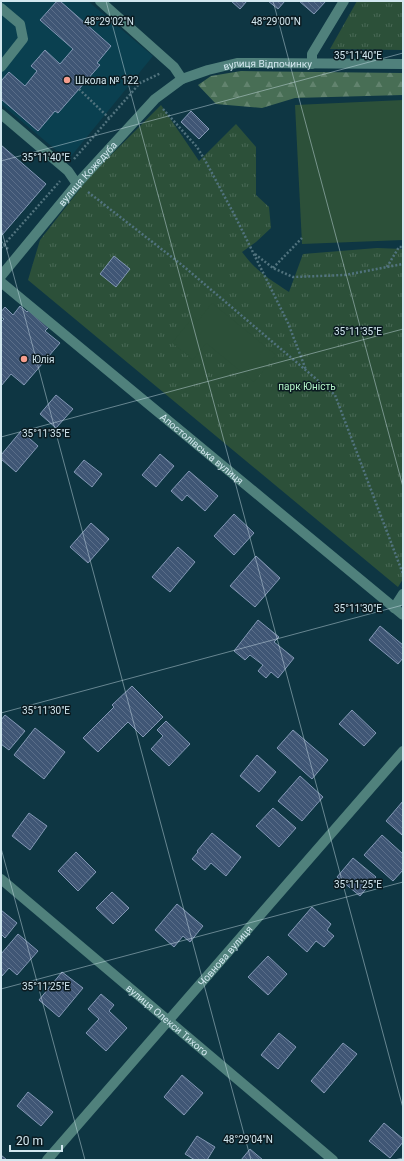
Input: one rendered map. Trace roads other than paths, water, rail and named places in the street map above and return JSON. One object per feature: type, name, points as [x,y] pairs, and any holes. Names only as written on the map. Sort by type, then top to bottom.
[{"type":"street","points":[[100,1],[174,67],[182,79]]},
{"type":"street","points":[[312,64],[312,54],[344,1]]},
{"type":"street","points":[[1,8],[20,24],[23,39],[1,67]]},
{"type":"street","name":"вулиця Відпочинку","points":[[182,79],[208,70],[237,63],[403,64]]},
{"type":"street","name":"вулиця Кожедуба","points":[[1,276],[77,184],[155,99],[182,79]]},
{"type":"street","points":[[1,114],[68,171],[77,184]]},
{"type":"street","name":"Апостолівська вулиця","points":[[1,282],[403,615]]},
{"type":"street","points":[[394,608],[403,594]]},
{"type":"street","name":"Човнова вулиця","points":[[47,1160],[403,751]]},
{"type":"street","name":"вулиця Олекси Тихого","points":[[1,879],[333,1160]]},
{"type":"place","name":"Школа № 122","points":[[67,80]]},
{"type":"place","name":"Юлія","points":[[24,359]]},
{"type":"park label","name":"парк Юність","points":[[307,386]]}]
